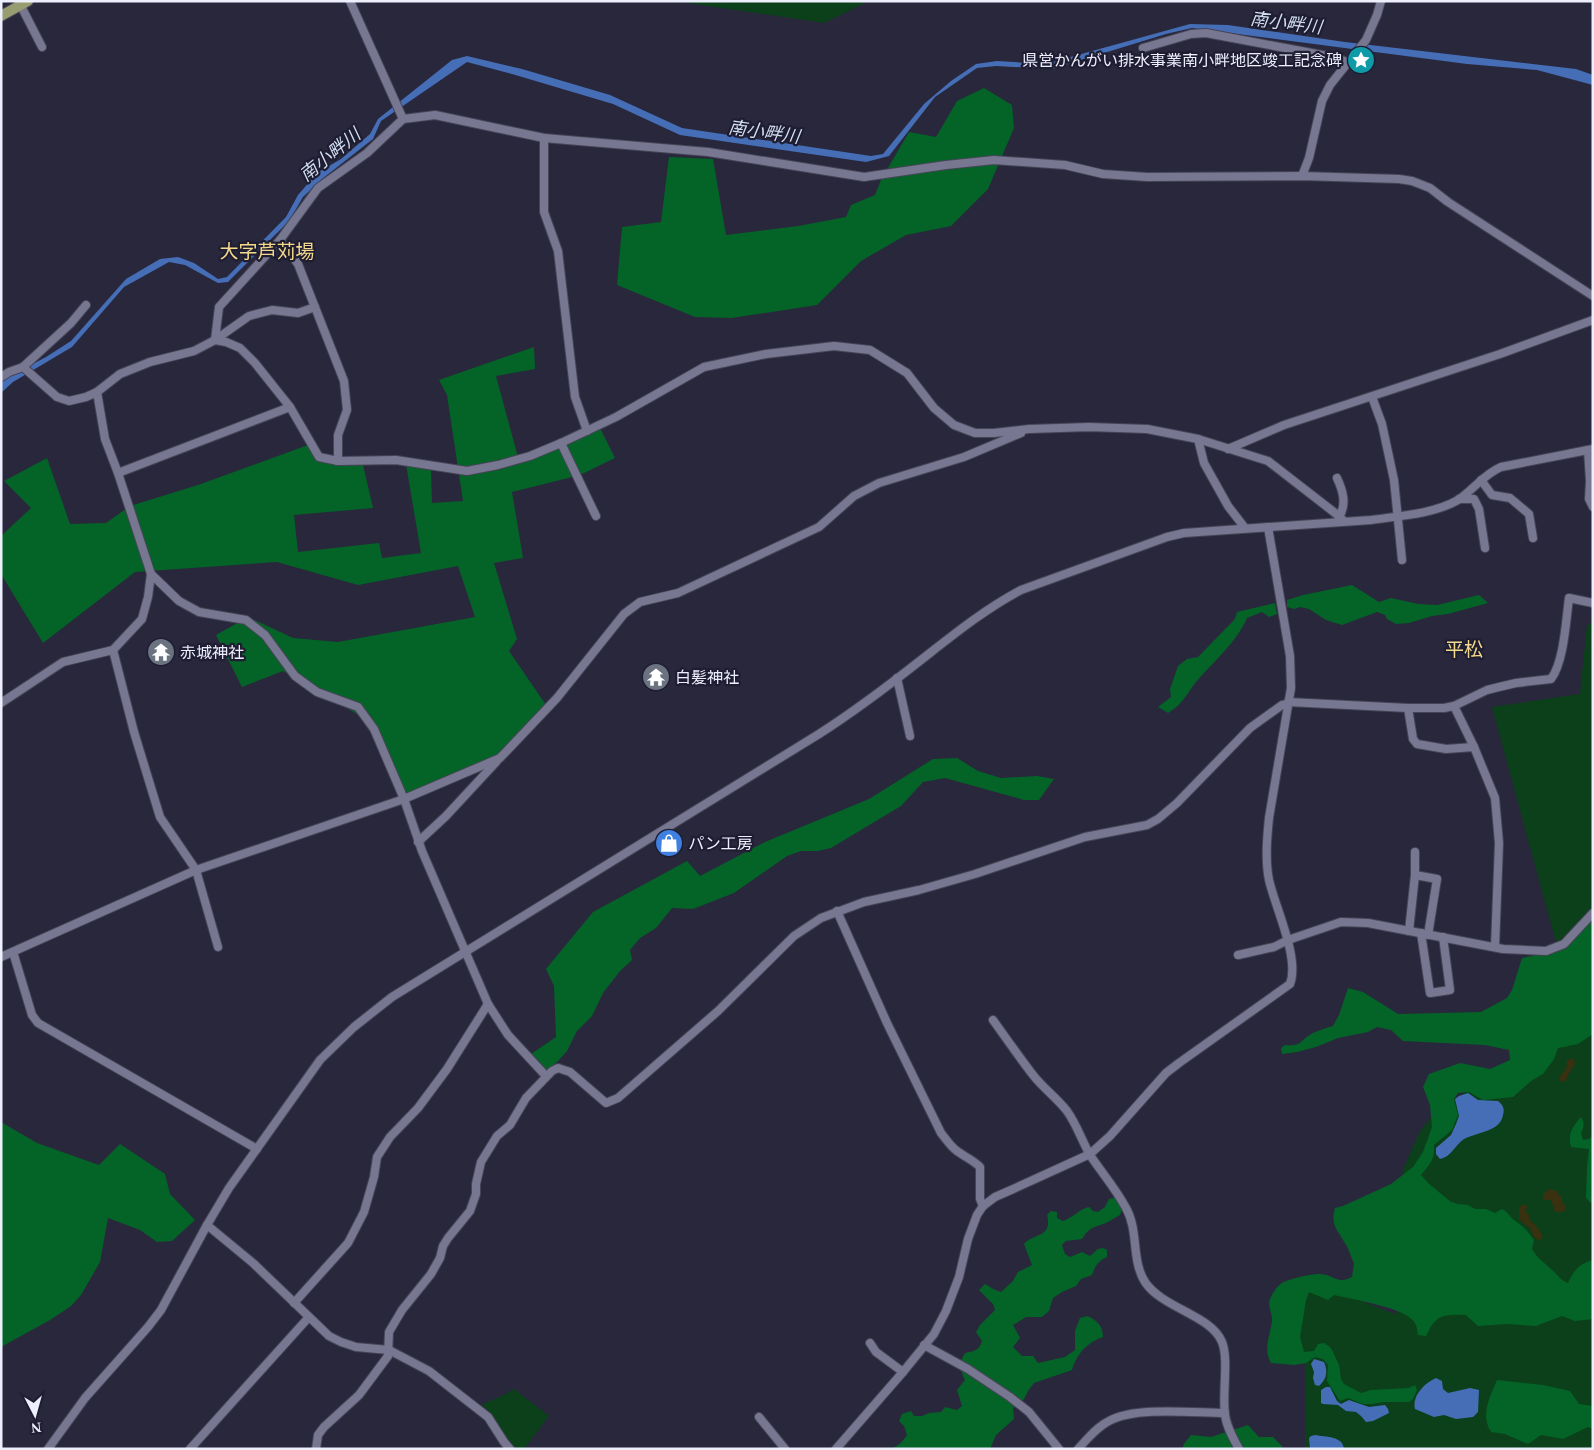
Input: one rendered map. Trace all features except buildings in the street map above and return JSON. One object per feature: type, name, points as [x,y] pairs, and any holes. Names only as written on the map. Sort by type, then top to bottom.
[{"type":"main road","points":[[1,16],[24,3]]},
{"type":"street","points":[[350,1],[402,116]]},
{"type":"street","points":[[1302,176],[1309,158],[1322,101],[1330,85],[1363,43],[1377,15],[1381,1]]},
{"type":"street","points":[[24,3],[42,47]]},
{"type":"street","points":[[1144,48],[1191,34],[1206,33],[1338,58],[1348,63]]},
{"type":"street","points":[[215,340],[219,307],[280,240],[318,188],[367,152],[402,116],[440,115],[544,138],[708,152],[864,177],[946,164],[994,160],[1065,165],[1103,174],[1147,177],[1302,176],[1390,179],[1415,182],[1430,188],[1448,202],[1593,296]]},
{"type":"street","points":[[544,138],[544,212],[558,251],[575,396],[587,431]]},
{"type":"street","points":[[280,240],[298,264],[344,380],[347,410],[338,435],[338,461]]},
{"type":"street","points":[[1,377],[23,367],[71,323],[86,305]]},
{"type":"street","points":[[23,367],[57,397],[69,401],[97,392],[120,374],[150,362],[194,351],[215,340],[249,316],[272,310],[298,313],[315,307]]},
{"type":"street","points":[[1228,449],[1284,425],[1500,354],[1593,320]]},
{"type":"street","points":[[215,340],[240,348],[255,362],[290,407],[319,457],[338,461],[396,460],[467,471],[498,465],[530,456],[587,431],[616,417],[704,367],[766,354],[834,346],[870,350],[907,373],[934,408],[954,425],[975,433],[1088,427],[1147,429],[1198,439],[1268,461],[1342,519]]},
{"type":"street","points":[[1,703],[63,662],[113,650],[142,619],[148,597],[151,574],[105,439],[97,392]]},
{"type":"street","points":[[1372,397],[1382,424],[1394,480],[1402,560]]},
{"type":"street","points":[[118,473],[290,407]]},
{"type":"street","points":[[418,842],[446,816],[556,698],[624,614],[640,602],[678,593],[819,527],[854,496],[880,483],[964,457],[1029,429]]},
{"type":"street","points":[[1198,439],[1204,463],[1228,506],[1245,528]]},
{"type":"street","points":[[561,443],[596,516]]},
{"type":"street","points":[[48,1449],[85,1398],[152,1321],[179,1278],[229,1188],[320,1060],[338,1042],[392,997],[820,734],[860,707],[971,621],[999,602],[1021,590],[1167,537],[1184,533],[1397,516],[1435,509],[1459,499],[1501,466],[1590,449],[1589,499],[1593,507]]},
{"type":"street","points":[[1337,478],[1342,490],[1344,509],[1342,519]]},
{"type":"street","points":[[1481,480],[1492,495],[1510,498],[1529,514],[1533,538]]},
{"type":"street","points":[[1459,499],[1474,499],[1477,504],[1485,548]]},
{"type":"street","points":[[836,1449],[934,1334],[946,1311],[959,1277],[968,1239],[976,1216],[983,1206],[1011,1190],[1090,1154],[1110,1136],[1166,1073],[1290,984],[1293,975],[1288,940],[1269,879],[1267,838],[1291,688],[1290,656],[1268,527]]},
{"type":"street","points":[[151,574],[179,601],[199,612],[246,620],[265,635],[295,676],[317,692],[358,707],[374,729],[404,799],[418,842],[488,1004],[508,1035],[546,1076]]},
{"type":"street","points":[[316,1449],[318,1435],[324,1427],[360,1395],[388,1356],[388,1332],[402,1310],[430,1274],[440,1258],[443,1246],[470,1211],[476,1194],[476,1184],[481,1162],[497,1136],[510,1125],[521,1105],[552,1070],[558,1068],[566,1070],[606,1102],[618,1098],[718,1011],[794,936],[820,918],[864,902],[919,890],[975,874],[1085,838],[1147,826],[1177,803],[1250,728],[1282,705],[1288,703],[1430,709],[1454,706],[1499,686],[1551,679],[1559,663],[1569,598],[1593,603]]},
{"type":"street","points":[[113,650],[134,732],[160,817],[196,870],[218,947]]},
{"type":"street","points":[[897,678],[910,736]]},
{"type":"street","points":[[1454,706],[1474,747],[1495,798],[1499,843],[1495,947]]},
{"type":"street","points":[[1408,708],[1413,739],[1417,744],[1446,749],[1474,747]]},
{"type":"street","points":[[1,957],[196,870],[404,799],[500,758]]},
{"type":"street","points":[[1409,931],[1415,875],[1415,852]]},
{"type":"street","points":[[1415,875],[1437,879],[1425,934],[1430,993],[1450,990],[1443,937]]},
{"type":"street","points":[[837,911],[887,1023],[941,1132],[956,1150],[980,1166],[980,1199],[983,1206]]},
{"type":"street","points":[[1238,954],[1274,947],[1288,940],[1340,922],[1368,923],[1503,949],[1540,952],[1558,948],[1593,913]]},
{"type":"street","points":[[13,952],[32,1015],[38,1023],[257,1149]]},
{"type":"street","points":[[294,1303],[348,1243],[364,1212],[374,1177],[377,1157],[390,1137],[418,1108],[447,1069],[488,1004]]},
{"type":"street","points":[[993,1020],[1034,1076],[1066,1111],[1090,1154],[1128,1211],[1134,1233],[1138,1264],[1145,1282],[1158,1295],[1208,1325],[1217,1333],[1224,1350],[1225,1413],[1228,1426],[1239,1449]]},
{"type":"street","points":[[207,1225],[252,1263],[330,1336],[356,1347],[389,1350],[429,1371],[488,1416],[510,1449]]},
{"type":"street","points":[[190,1449],[309,1317]]},
{"type":"street","points":[[870,1344],[876,1352],[903,1372]]},
{"type":"street","points":[[924,1345],[968,1369],[1010,1397],[1029,1412],[1059,1449]]},
{"type":"street","points":[[1078,1449],[1109,1421],[1138,1412],[1225,1413]]},
{"type":"street","points":[[759,1417],[785,1449]]},
{"type":"green space","points":[[675,1],[869,1],[824,23]]},
{"type":"green space","points":[[984,88],[1012,105],[1014,128],[988,189],[951,226],[906,235],[861,261],[817,305],[732,318],[695,317],[617,285],[622,227],[661,222],[669,157],[713,159],[726,235],[798,226],[846,217],[851,205],[875,195],[881,180],[909,132],[936,137],[957,101]]},
{"type":"green space","points":[[534,347],[535,369],[496,376],[519,461],[600,428],[615,458],[580,475],[512,492],[523,558],[494,563],[517,639],[509,651],[546,705],[498,755],[404,796],[367,720],[283,671],[242,687],[216,635],[248,617],[293,638],[338,642],[475,617],[458,566],[358,585],[277,562],[135,572],[43,643],[1,574],[1,536],[31,508],[4,481],[47,458],[70,524],[106,523],[130,506],[198,485],[308,445],[318,460],[363,465],[373,508],[294,515],[298,552],[379,543],[382,558],[421,553],[406,464],[431,469],[432,503],[463,501],[447,395],[439,380]]},
{"type":"green space","points":[[1352,585],[1379,602],[1391,598],[1418,604],[1437,605],[1479,595],[1488,603],[1409,623],[1396,624],[1387,619],[1385,615],[1377,612],[1342,625],[1326,620],[1309,609],[1287,607],[1287,600]]},
{"type":"green space","points":[[1275,603],[1277,614],[1269,617],[1262,612],[1247,618],[1231,644],[1196,682],[1178,706],[1168,713],[1158,707],[1171,697],[1170,689],[1178,666],[1187,659],[1198,657],[1235,619],[1237,612]]},
{"type":"green space","points":[[1593,623],[1593,1449],[1305,1449],[1305,1357],[1292,1359],[1308,1290],[1344,1294],[1394,1314],[1463,1273],[1402,1172],[1419,1133],[1434,1113],[1576,1016],[1492,707],[1580,694],[1587,624]]},
{"type":"green space","points":[[957,758],[978,771],[1001,778],[1037,776],[1054,779],[1039,800],[1024,800],[945,778],[923,782],[901,806],[831,848],[818,851],[801,851],[787,856],[734,893],[693,909],[672,908],[656,928],[640,938],[630,950],[632,960],[620,971],[603,993],[592,1016],[577,1031],[567,1051],[558,1061],[546,1071],[531,1054],[556,1037],[554,986],[546,969],[593,912],[687,861],[700,876],[765,842],[869,799],[933,759]]},
{"type":"green space","points":[[1593,920],[1593,1034],[1578,1044],[1558,1048],[1554,1059],[1543,1074],[1531,1081],[1513,1097],[1483,1100],[1469,1092],[1458,1093],[1454,1099],[1458,1115],[1452,1130],[1434,1145],[1433,1158],[1421,1175],[1451,1202],[1468,1205],[1475,1209],[1486,1209],[1495,1213],[1502,1209],[1504,1210],[1512,1219],[1525,1228],[1534,1240],[1532,1249],[1565,1282],[1568,1283],[1575,1271],[1584,1263],[1593,1260],[1593,1319],[1575,1321],[1562,1316],[1536,1326],[1507,1324],[1478,1326],[1466,1315],[1446,1315],[1433,1323],[1426,1336],[1418,1335],[1416,1324],[1402,1313],[1334,1295],[1328,1300],[1309,1292],[1300,1337],[1304,1352],[1314,1351],[1318,1344],[1324,1343],[1333,1352],[1344,1384],[1361,1393],[1371,1390],[1409,1388],[1415,1385],[1417,1390],[1413,1399],[1409,1402],[1372,1404],[1363,1404],[1348,1398],[1340,1401],[1327,1381],[1328,1365],[1323,1359],[1315,1357],[1306,1363],[1294,1365],[1271,1363],[1267,1353],[1272,1321],[1269,1302],[1275,1290],[1285,1281],[1311,1275],[1324,1274],[1339,1280],[1352,1277],[1354,1263],[1334,1224],[1335,1208],[1391,1184],[1413,1167],[1423,1152],[1432,1127],[1430,1105],[1423,1087],[1429,1074],[1460,1063],[1490,1069],[1510,1060],[1509,1050],[1485,1045],[1403,1041],[1391,1030],[1377,1027],[1368,1032],[1338,1038],[1297,1052],[1282,1054],[1281,1048],[1285,1045],[1298,1044],[1313,1033],[1333,1026],[1339,1015],[1348,988],[1363,992],[1398,1014],[1481,1012],[1507,998],[1512,990],[1522,958],[1565,949]]},
{"type":"green space","points":[[1581,1117],[1584,1123],[1581,1133],[1583,1140],[1593,1136],[1593,1202],[1591,1203],[1586,1198],[1589,1149],[1571,1147],[1570,1142],[1571,1130]]},
{"type":"green space","points":[[1,1122],[37,1143],[99,1165],[120,1144],[165,1174],[170,1194],[195,1220],[172,1241],[157,1242],[140,1230],[108,1218],[100,1262],[81,1295],[71,1306],[50,1320],[1,1347]]},
{"type":"green space","points":[[1117,1197],[1123,1207],[1120,1215],[1092,1228],[1082,1239],[1066,1241],[1062,1245],[1065,1254],[1070,1257],[1082,1252],[1090,1256],[1098,1249],[1103,1248],[1107,1250],[1107,1257],[1097,1264],[1092,1275],[1081,1279],[1076,1286],[1053,1298],[1049,1311],[1042,1317],[1026,1317],[1013,1325],[1020,1338],[1013,1347],[1022,1356],[1033,1356],[1038,1363],[1065,1357],[1075,1350],[1075,1331],[1080,1318],[1087,1316],[1094,1319],[1101,1327],[1103,1337],[1092,1342],[1083,1350],[1076,1359],[1072,1370],[1034,1383],[1024,1399],[1013,1408],[1014,1419],[996,1435],[990,1449],[889,1449],[900,1444],[907,1435],[904,1426],[899,1421],[902,1414],[911,1411],[914,1416],[922,1416],[941,1412],[945,1407],[957,1410],[962,1406],[957,1390],[965,1380],[961,1369],[962,1360],[965,1353],[978,1349],[982,1341],[976,1332],[980,1325],[995,1310],[993,1304],[979,1290],[985,1284],[1001,1292],[1013,1281],[1018,1272],[1032,1265],[1024,1244],[1045,1231],[1048,1222],[1047,1215],[1051,1211],[1057,1212],[1057,1218],[1063,1221],[1089,1207],[1093,1211],[1098,1212],[1105,1207],[1109,1199]]},
{"type":"green space","points":[[1497,1380],[1543,1385],[1570,1391],[1579,1404],[1593,1406],[1593,1429],[1588,1427],[1563,1439],[1541,1435],[1528,1444],[1505,1434],[1491,1432],[1486,1419],[1486,1413],[1489,1399]]},
{"type":"green space","points":[[514,1389],[549,1416],[524,1449],[515,1449],[506,1439],[491,1413],[481,1405]]},
{"type":"green space","points":[[1248,1425],[1259,1437],[1273,1437],[1282,1446],[1282,1449],[1182,1449],[1191,1435],[1211,1437]]},
{"type":"sand","points":[[1572,1058],[1575,1061],[1574,1066],[1566,1081],[1561,1082],[1559,1077],[1566,1069],[1567,1061]]},
{"type":"sand","points":[[1549,1189],[1557,1191],[1562,1196],[1562,1201],[1566,1207],[1564,1212],[1555,1212],[1551,1200],[1543,1200],[1543,1195]]},
{"type":"sand","points":[[1524,1204],[1527,1206],[1526,1212],[1529,1215],[1529,1220],[1536,1225],[1543,1236],[1540,1241],[1534,1237],[1531,1229],[1519,1219],[1519,1207]]},
{"type":"water","points":[[1190,24],[1228,25],[1345,42],[1576,69],[1593,75],[1593,85],[1537,70],[1467,64],[1192,28],[1166,34],[1052,69],[996,66],[977,68],[935,97],[889,156],[866,162],[680,135],[613,104],[467,62],[381,121],[373,139],[322,179],[303,197],[289,221],[228,282],[218,283],[185,265],[169,262],[124,287],[72,347],[13,382],[1,393],[1,382],[4,379],[46,357],[71,341],[126,279],[160,259],[178,257],[194,263],[218,279],[227,277],[286,217],[298,195],[317,173],[341,159],[370,134],[378,119],[452,60],[467,56],[522,69],[610,95],[682,128],[871,156],[883,154],[924,104],[951,81],[976,64],[997,61],[1045,64]]},
{"type":"water","points":[[1468,1093],[1478,1100],[1498,1101],[1504,1109],[1501,1121],[1487,1131],[1464,1139],[1447,1156],[1440,1159],[1436,1154],[1436,1148],[1451,1135],[1459,1116],[1455,1099]]},
{"type":"water","points":[[1314,1359],[1324,1362],[1326,1369],[1325,1378],[1319,1386],[1315,1385],[1313,1378],[1314,1372],[1311,1364]]},
{"type":"water","points":[[1436,1378],[1442,1381],[1443,1389],[1448,1393],[1470,1388],[1479,1390],[1478,1412],[1473,1417],[1456,1419],[1444,1415],[1434,1417],[1415,1409],[1417,1394]]},
{"type":"water","points":[[1330,1387],[1337,1401],[1341,1404],[1349,1400],[1369,1407],[1385,1405],[1389,1413],[1373,1421],[1366,1422],[1356,1412],[1346,1411],[1338,1405],[1321,1403],[1321,1390]]},
{"type":"water","points":[[1315,1435],[1337,1439],[1341,1442],[1344,1449],[1310,1449],[1309,1438]]},
{"type":"place","name":"県営かんがい排水事業南小畔地区竣工記念碑","points":[[1361,60]]},
{"type":"place","name":"赤城神社","points":[[161,652]]},
{"type":"place","name":"白髪神社","points":[[656,677]]},
{"type":"place","name":"パン工房","points":[[669,843]]},
{"type":"district","name":"大字芦苅場","points":[[267,251]]},
{"type":"district","name":"平松","points":[[1464,649]]},
{"type":"water label","name":"南小畔川","points":[[1286,23]]},
{"type":"water label","name":"南小畔川","points":[[764,132]]},
{"type":"water label","name":"南小畔川","points":[[330,155]]}]
